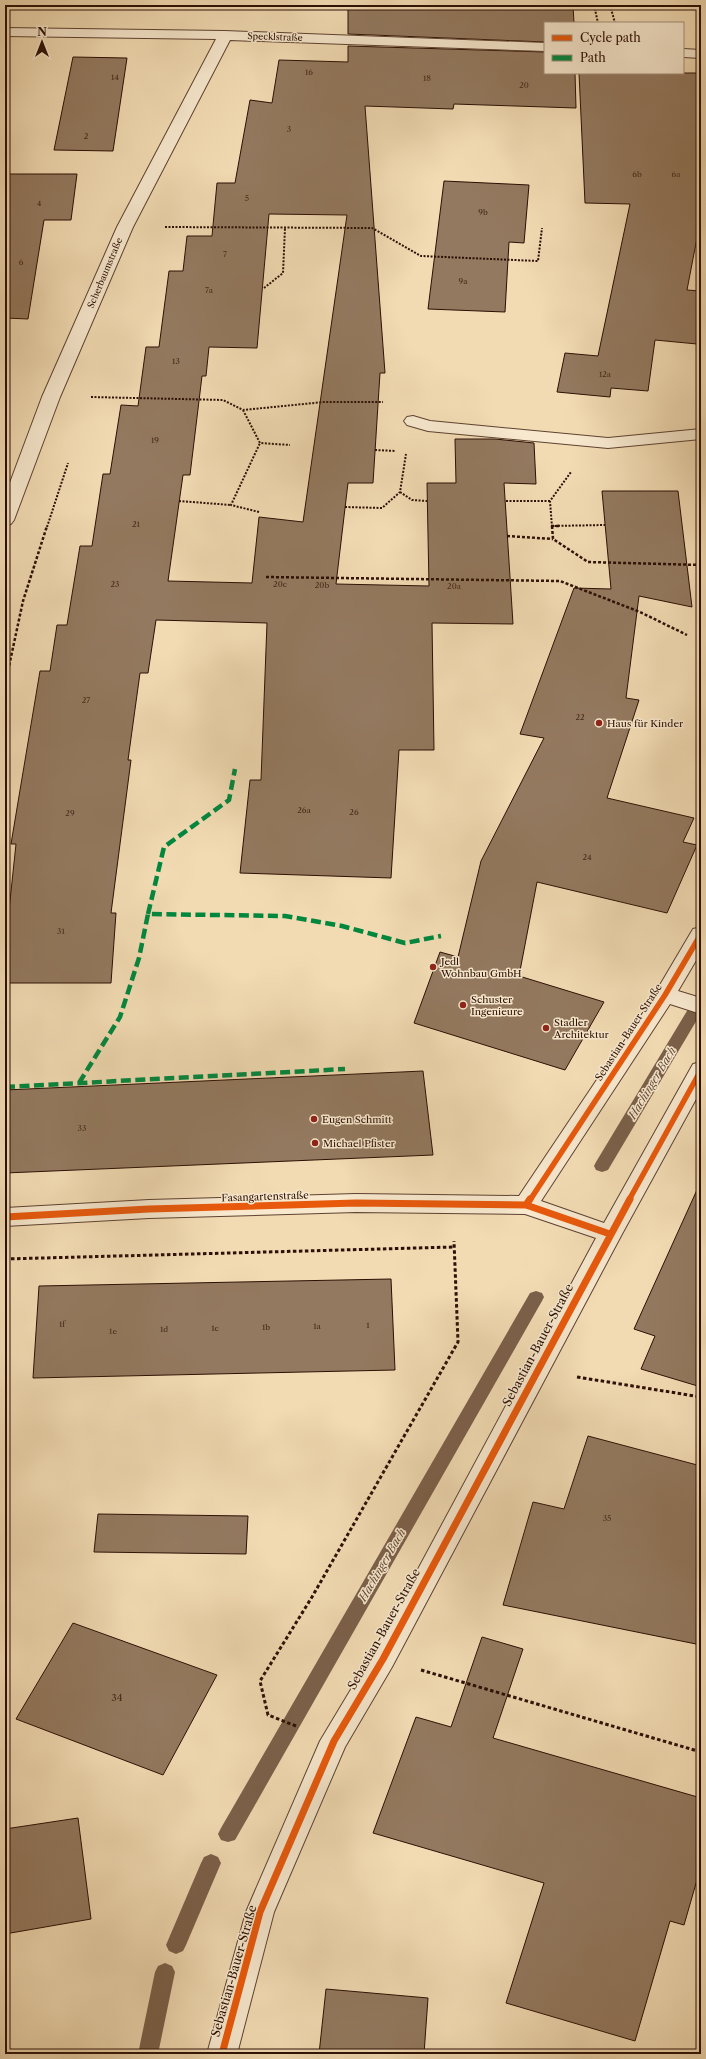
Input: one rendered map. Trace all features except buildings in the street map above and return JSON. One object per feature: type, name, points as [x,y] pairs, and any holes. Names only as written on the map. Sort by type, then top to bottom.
[{"type":"street","name":"Specklstraße","points":[[5,32],[225,35],[544,47]]},
{"type":"street","name":"Scherbaumstraße","points":[[5,520],[51,397],[126,227],[225,35]]},
{"type":"street","points":[[684,53],[701,54]]},
{"type":"street","points":[[413,421],[428,426],[608,443],[701,434]]},
{"type":"street","name":"Sebastian-Bauer-Straße","points":[[526,1205],[682,1000],[701,934]]},
{"type":"street","name":"Sebastian-Bauer-Straße","points":[[222,2054],[260,1912],[334,1741],[383,1659],[610,1234],[701,1070]]},
{"type":"street","name":"Fasangartenstraße","points":[[5,1217],[149,1209],[356,1204],[526,1205]]},
{"type":"street","points":[[526,1205],[610,1234]]},
{"type":"path","points":[[594,5],[598,22]]},
{"type":"path","points":[[610,5],[614,22]]},
{"type":"path","points":[[167,220],[164,227],[372,228],[421,256],[538,261],[542,228]]},
{"type":"path","points":[[264,288],[283,273],[285,228]]},
{"type":"path","points":[[91,397],[94,390]]},
{"type":"path","points":[[96,398],[223,400],[244,410],[324,402],[385,402],[413,421],[414,430],[406,451],[400,492],[382,508],[345,507]]},
{"type":"path","points":[[244,410],[260,444]]},
{"type":"path","points":[[552,539],[550,501],[581,457],[608,443]]},
{"type":"path","points":[[260,444],[290,445]]},
{"type":"path","points":[[231,505],[260,444]]},
{"type":"path","points":[[375,450],[406,451]]},
{"type":"path","points":[[5,685],[10,653],[45,531],[70,456]]},
{"type":"path","points":[[400,492],[412,500],[427,501]]},
{"type":"path","points":[[179,501],[231,505],[260,512]]},
{"type":"path","points":[[506,501],[550,501]]},
{"type":"path","points":[[552,526],[605,526]]},
{"type":"path","points":[[507,536],[552,539],[588,562],[701,565]]},
{"type":"path","points":[[266,576],[560,581],[640,612],[687,635]]},
{"type":"path","points":[[301,1728],[268,1715],[260,1681],[312,1597],[458,1342],[453,1204]]},
{"type":"path","points":[[5,1260],[454,1247]]},
{"type":"path","points":[[537,1371],[701,1397]]},
{"type":"path","points":[[383,1659],[701,1752]]},
{"type":"waterway","name":"Hachinger Bach","points":[[602,1166],[701,1000]]},
{"type":"waterway","name":"Hachinger Bach","points":[[228,1834],[536,1297]]},
{"type":"waterway","name":"Hachinger Bach","points":[[176,1945],[211,1863]]},
{"type":"waterway","name":"Hachinger Bach","points":[[148,2054],[165,1972]]},
{"type":"marked path","points":[[148,914],[164,847],[229,800],[235,769]]},
{"type":"marked path","points":[[79,1083],[120,1017],[139,958],[148,914],[285,916],[342,926],[405,943],[441,936]]},
{"type":"marked path","points":[[5,1087],[345,1069]]},
{"type":"cycle path","points":[[526,1205],[665,995],[701,934]]},
{"type":"cycle path","points":[[222,2054],[260,1912],[334,1741],[383,1659],[610,1234],[701,1070]]},
{"type":"cycle path","points":[[5,1217],[149,1209],[356,1203],[526,1205],[610,1234]]},
{"type":"place","name":"Haus für Kinder","points":[[599,723]]},
{"type":"place","name":"Jedl Wohnbau GmbH","points":[[433,967]]},
{"type":"place","name":"Schuster Ingenieure","points":[[463,1005]]},
{"type":"place","name":"Stadler Architektur","points":[[546,1028]]},
{"type":"place","name":"Eugen Schmitt","points":[[314,1119]]},
{"type":"place","name":"Michael Pfister","points":[[315,1143]]}]
